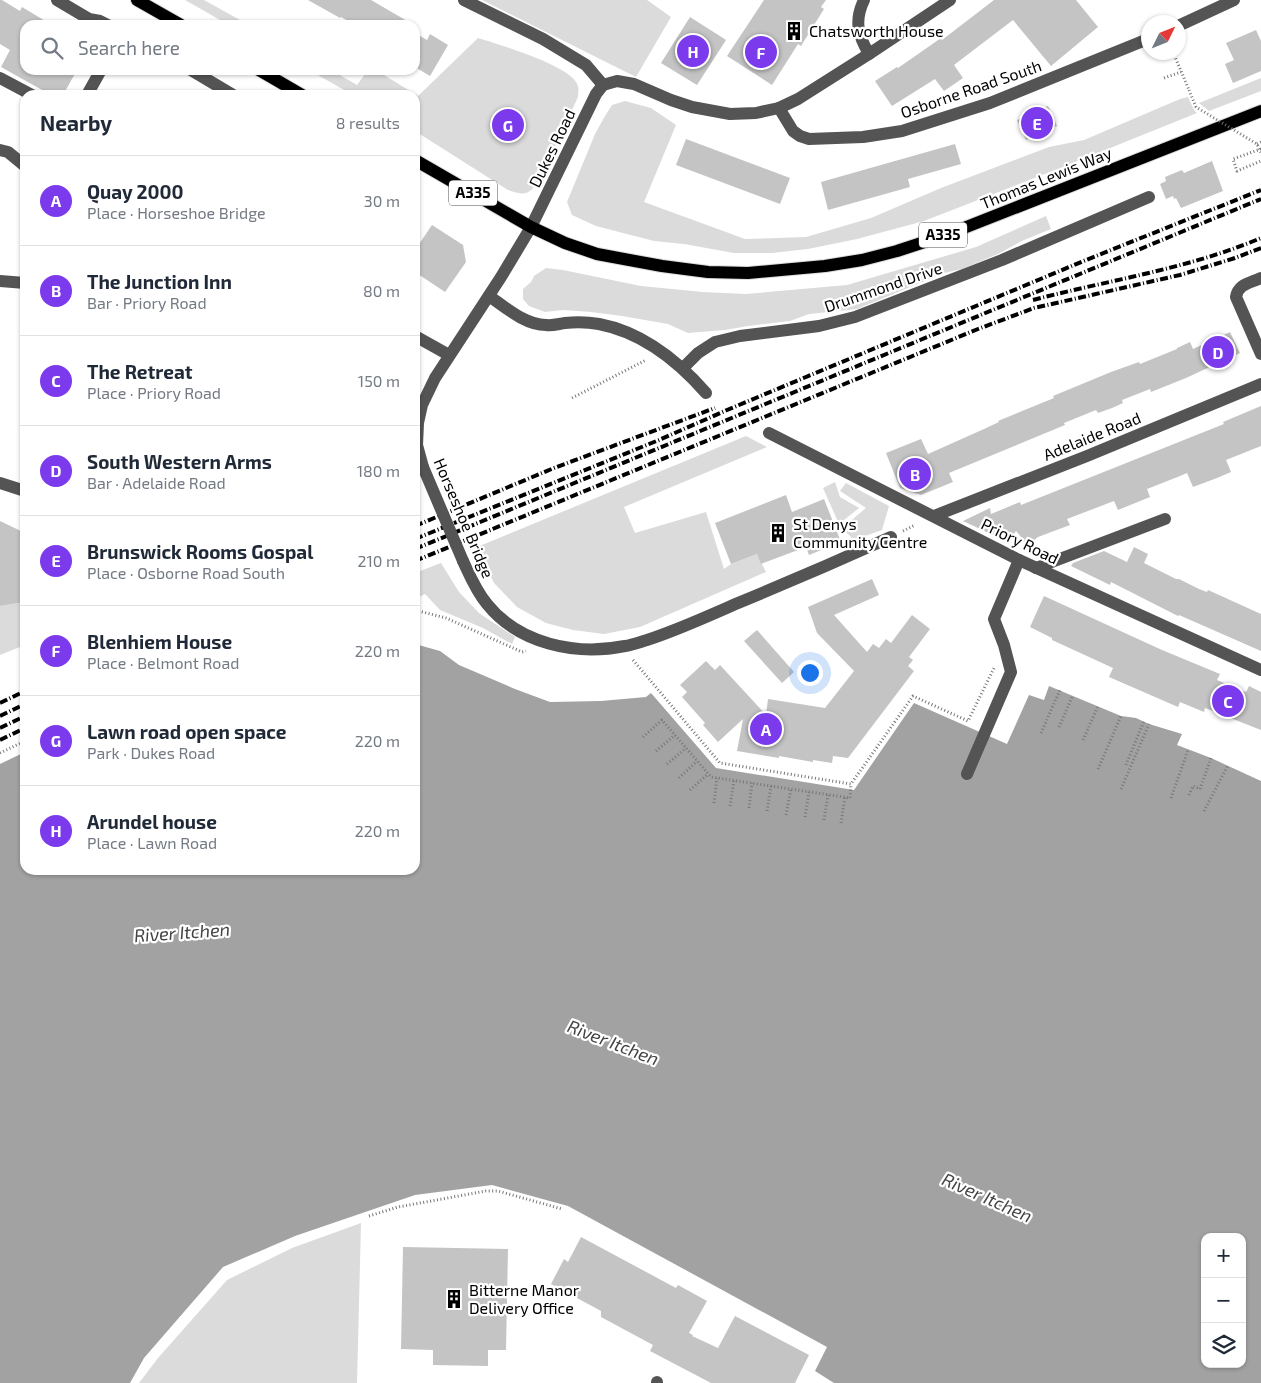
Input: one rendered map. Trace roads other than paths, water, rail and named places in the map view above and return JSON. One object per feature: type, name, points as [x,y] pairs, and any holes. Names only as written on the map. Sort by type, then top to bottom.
[{"type":"main road","points":[[137,0],[172,20]]},
{"type":"main road","points":[[268,75],[293,90]]},
{"type":"main road","name":"Thomas Lewis Way","points":[[420,163],[531,227],[566,243],[597,254],[708,272],[748,273],[825,266],[862,260],[897,250],[946,234],[1261,111]]},
{"type":"street","points":[[57,0],[96,20]]},
{"type":"street","points":[[464,0],[543,39],[586,65],[603,85],[617,81],[634,84],[692,107],[730,114],[756,113],[779,108],[798,99],[950,0]]},
{"type":"street","points":[[864,0],[858,20],[858,30],[869,54]]},
{"type":"street","points":[[1186,22],[1234,0]]},
{"type":"street","name":"Osborne Road South","points":[[779,108],[793,131],[800,136],[809,138],[863,137],[902,131],[990,103],[1141,42]]},
{"type":"street","points":[[90,90],[98,75]]},
{"type":"street","points":[[199,75],[225,90]]},
{"type":"street","points":[[0,78],[23,90]]},
{"type":"street","name":"Dukes Road","points":[[531,227],[596,94],[603,85]]},
{"type":"street","points":[[0,150],[20,158]]},
{"type":"street","name":"Drummond Drive","points":[[683,368],[698,353],[715,342],[740,336],[819,326],[854,317],[984,267],[1149,197]]},
{"type":"street","name":"Horseshoe Bridge","points":[[420,414],[422,405],[435,378],[489,296],[531,227]]},
{"type":"street","points":[[1261,278],[1240,286],[1236,297],[1261,354]]},
{"type":"street","points":[[0,282],[20,283]]},
{"type":"street","points":[[489,296],[531,323],[546,326],[577,322],[600,324],[625,332],[659,351],[683,368],[706,392]]},
{"type":"street","points":[[420,339],[449,355]]},
{"type":"street","name":"Adelaide Road","points":[[934,516],[1088,456],[1261,384]]},
{"type":"street","name":"Priory Road","points":[[770,433],[1019,560],[1261,670]]},
{"type":"street","name":"Horseshoe Bridge","points":[[420,456],[463,561],[473,583],[487,605],[519,632],[537,640],[577,649],[604,649],[626,646],[665,634],[837,562],[891,537]]},
{"type":"street","points":[[0,483],[20,489]]},
{"type":"street","points":[[1036,568],[1165,519]]},
{"type":"street","points":[[967,774],[1011,672],[1004,645],[994,619],[1019,560]]},
{"type":"water","name":"River Itchen","points":[[420,645],[440,651],[459,665],[550,702],[601,701],[646,697],[651,693],[716,768],[854,790],[914,703],[1007,744],[1029,695],[1044,700],[1049,686],[1121,716],[1136,718],[1182,734],[1177,745],[1261,781],[1261,1383],[834,1383],[815,1371],[827,1347],[568,1206],[492,1185],[415,1195],[295,1236],[223,1267],[144,1358],[130,1383],[0,1383],[0,764],[20,754],[20,875],[420,875]]},
{"type":"railway","points":[[420,537],[659,440],[1086,260],[1261,190]]},
{"type":"railway","points":[[420,547],[1261,199]]},
{"type":"railway","points":[[1033,300],[1177,266],[1233,249],[1261,238]]},
{"type":"railway","points":[[420,559],[978,329],[1034,308],[1180,275],[1261,248]]},
{"type":"railway","points":[[420,524],[554,468],[715,408]]},
{"type":"railway","points":[[0,703],[20,693]]},
{"type":"railway","points":[[0,716],[20,706]]},
{"type":"railway","points":[[0,728],[20,718]]},
{"type":"railway","points":[[0,740],[20,730]]},
{"type":"place","name":"Chatsworth House","points":[[794,31]]},
{"type":"place","name":"Arundel house","points":[[693,51]]},
{"type":"place","name":"Blenhiem House","points":[[761,52]]},
{"type":"place","name":"Brunswick Rooms Gospal","points":[[1037,123]]},
{"type":"place","name":"Lawn road open space","points":[[508,125]]},
{"type":"place","name":"South Western Arms","points":[[1218,352]]},
{"type":"place","name":"The Junction Inn","points":[[915,474]]},
{"type":"place","name":"St Denys Community Centre","points":[[778,533]]},
{"type":"place","name":"The Retreat","points":[[1228,701]]},
{"type":"place","name":"Quay 2000","points":[[766,729]]},
{"type":"place","name":"Bitterne Manor Delivery Office","points":[[454,1299]]}]
